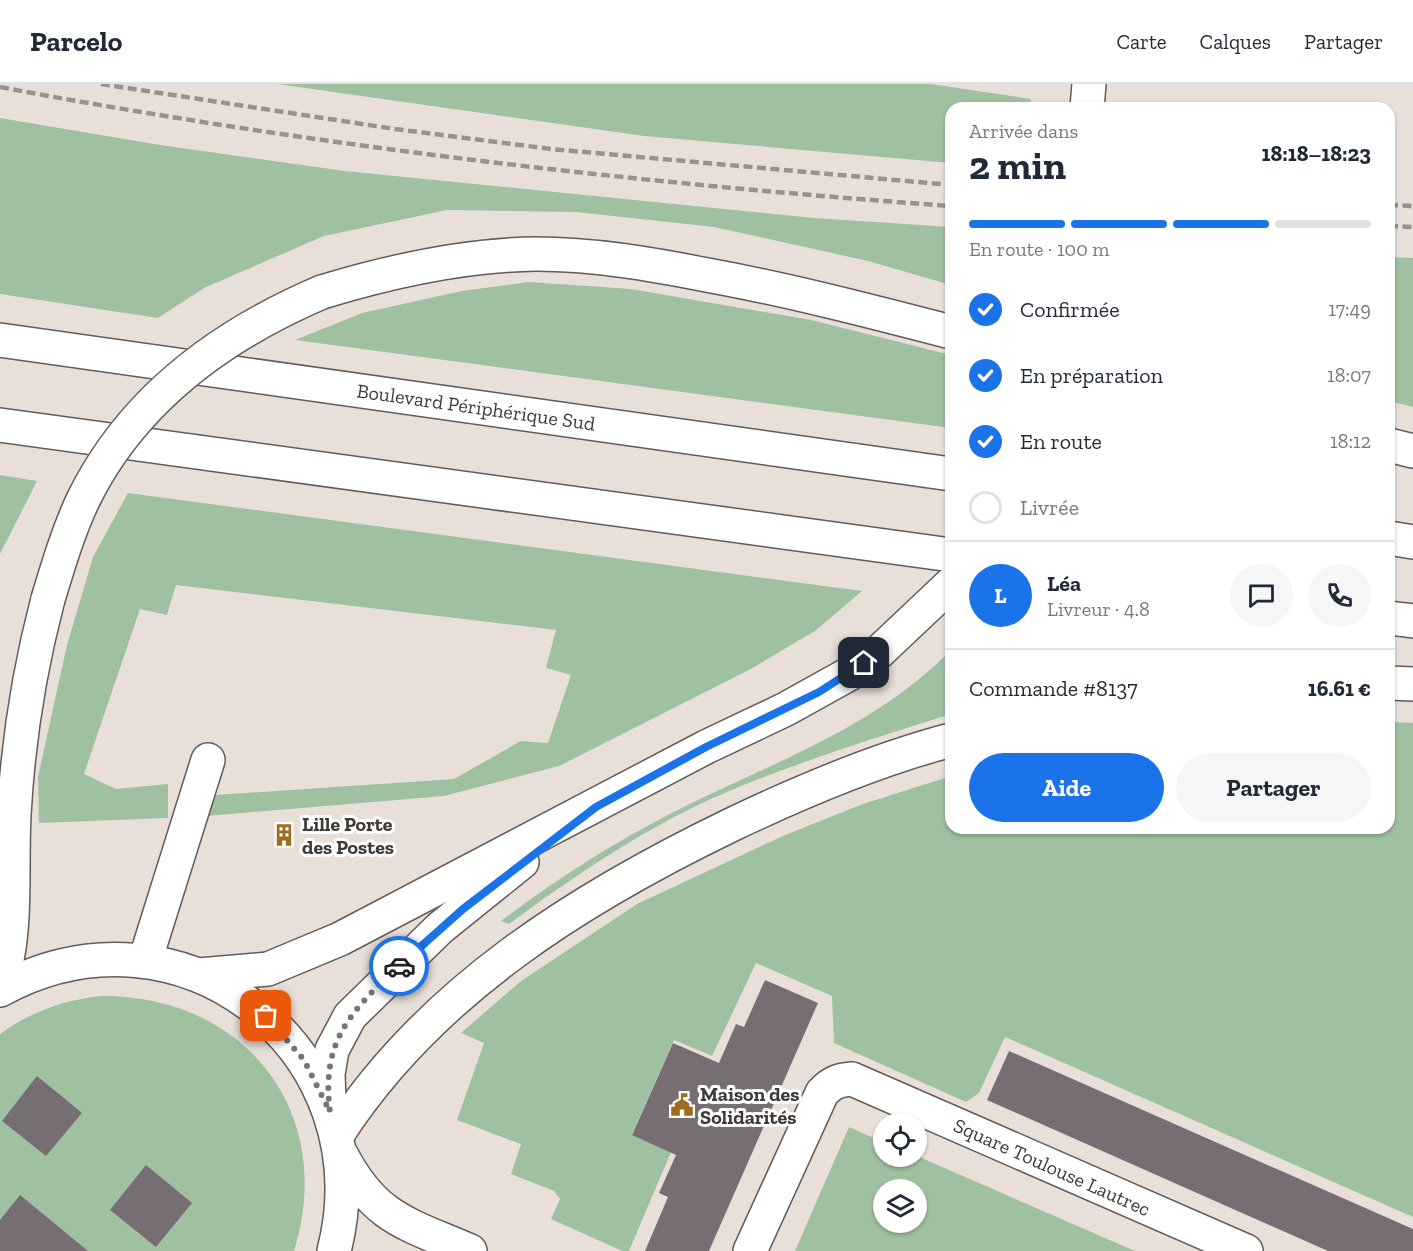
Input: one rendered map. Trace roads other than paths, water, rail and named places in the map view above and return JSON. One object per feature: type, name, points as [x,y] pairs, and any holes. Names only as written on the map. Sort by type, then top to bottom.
[{"type":"main road","points":[[0,989],[12,931],[15,804],[23,709],[48,599],[68,537],[82,501],[108,457],[140,416],[178,377],[223,342],[257,322],[322,292],[368,278],[437,264],[547,255],[672,268],[803,295],[945,330]]},
{"type":"main road","name":"Boulevard Périphérique Sud","points":[[0,340],[945,473]]},
{"type":"main road","points":[[0,424],[945,554]]},
{"type":"main road","points":[[1395,446],[1413,451]]},
{"type":"main road","points":[[1395,539],[1413,542]]},
{"type":"main road","points":[[199,975],[250,973],[283,964],[371,924],[849,674],[901,633],[945,590]]},
{"type":"main road","points":[[1395,619],[1413,621]]},
{"type":"main road","points":[[1395,683],[1413,684]]},
{"type":"main road","points":[[336,1133],[387,1066],[447,1007],[508,957],[576,909],[651,866],[754,814],[855,771],[910,751],[945,742]]},
{"type":"main road","points":[[145,961],[208,760]]},
{"type":"main road","points":[[333,1251],[342,1201],[330,1061],[336,1038],[350,1016],[440,928],[596,807]]},
{"type":"main road","points":[[0,989],[37,973],[78,962],[111,959],[145,961],[199,975],[234,993],[280,1029],[304,1060],[361,1189],[379,1207],[402,1222],[470,1251]]},
{"type":"main road","name":"Square Toulouse Lautrec","points":[[750,1251],[822,1093],[829,1085],[840,1080],[852,1079],[1246,1251]]},
{"type":"railway","points":[[101,84],[395,129],[551,149],[945,184]]},
{"type":"railway","points":[[0,87],[236,127],[474,160],[712,186],[945,206]]},
{"type":"railway","points":[[1395,205],[1413,206]]},
{"type":"railway","points":[[1395,226],[1413,227]]},
{"type":"place","name":"Lille Porte des Postes","points":[[284,835]]},
{"type":"place","name":"Maison des Solidarités","points":[[682,1105]]}]
